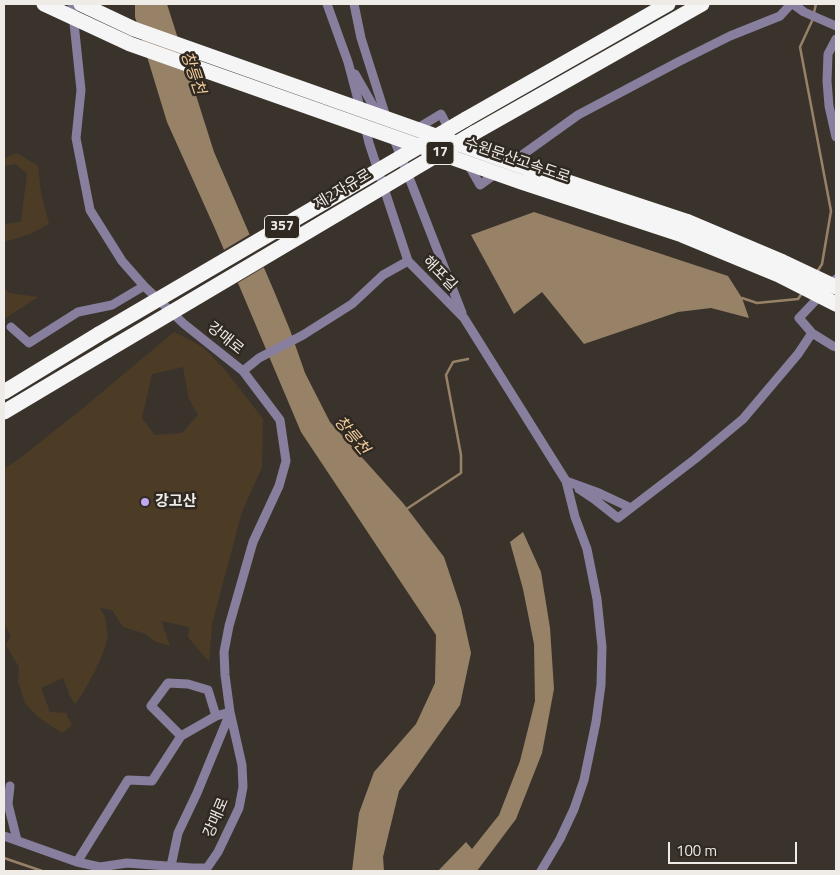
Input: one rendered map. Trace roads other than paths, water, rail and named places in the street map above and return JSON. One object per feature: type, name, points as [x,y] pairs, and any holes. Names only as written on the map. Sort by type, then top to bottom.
[{"type":"highway","name":"수원문산고속도로","points":[[44,4],[130,44],[512,178],[682,235],[778,274],[836,304]]},
{"type":"highway","name":"수원문산고속도로","points":[[81,4],[144,32],[529,170],[686,222],[783,262],[836,287]]},
{"type":"highway","name":"제2자유로","points":[[4,392],[99,334],[466,119],[668,4]]},
{"type":"highway","name":"제2자유로","points":[[4,412],[474,133],[702,4]]},
{"type":"street","name":"강매로","points":[[4,836],[78,862],[100,867],[128,863],[209,869],[239,808],[243,787],[242,765],[230,712],[224,652],[229,626],[253,542],[279,486],[286,461],[280,420],[244,371],[184,324],[144,286],[122,261],[90,210],[76,138],[81,90],[72,4]]},
{"type":"street","name":"해포길","points":[[327,4],[348,62],[369,143],[408,261],[464,318],[566,481]]},
{"type":"street","points":[[354,4],[361,38],[395,142],[464,318]]},
{"type":"street","points":[[395,142],[441,114],[480,185],[578,115],[730,36],[780,16],[792,4],[804,12],[836,26]]},
{"type":"street","points":[[836,39],[828,54],[827,81],[829,106],[836,137]]},
{"type":"street","points":[[348,62],[395,142]]},
{"type":"street","points":[[244,371],[259,358],[303,335],[352,304],[383,275],[408,261]]},
{"type":"street","points":[[836,279],[799,318],[812,333],[836,347]]},
{"type":"street","points":[[11,327],[29,343],[78,312],[112,306],[144,286]]},
{"type":"street","points":[[566,481],[594,499],[618,518],[695,459],[743,419],[798,354],[812,333]]},
{"type":"street","points":[[566,481],[599,493],[631,508]]},
{"type":"street","points":[[542,871],[564,832],[584,780],[596,722],[601,685],[602,647],[597,600],[587,549],[575,517],[566,481]]},
{"type":"street","points":[[181,736],[151,706],[168,683],[188,684],[208,690],[216,716]]},
{"type":"street","name":"강매로","points":[[171,866],[178,834],[198,793],[230,712]]},
{"type":"street","points":[[78,862],[128,780],[152,781],[181,736],[216,716],[230,712]]},
{"type":"street","points":[[10,786],[8,804],[17,840]]},
{"type":"waterway","points":[[816,4],[812,21],[800,47],[831,211],[822,264],[817,272]]},
{"type":"waterway","points":[[742,298],[757,303],[798,299],[802,293]]},
{"type":"waterway","points":[[405,510],[461,473],[461,455],[446,375],[453,362],[468,359]]},
{"type":"waterway","points":[[4,858],[42,871]]},
{"type":"place","name":"강고산","points":[[145,502]]},
{"type":"water label","name":"창릉천","points":[[192,73]]},
{"type":"water label","name":"창릉천","points":[[351,436]]}]
